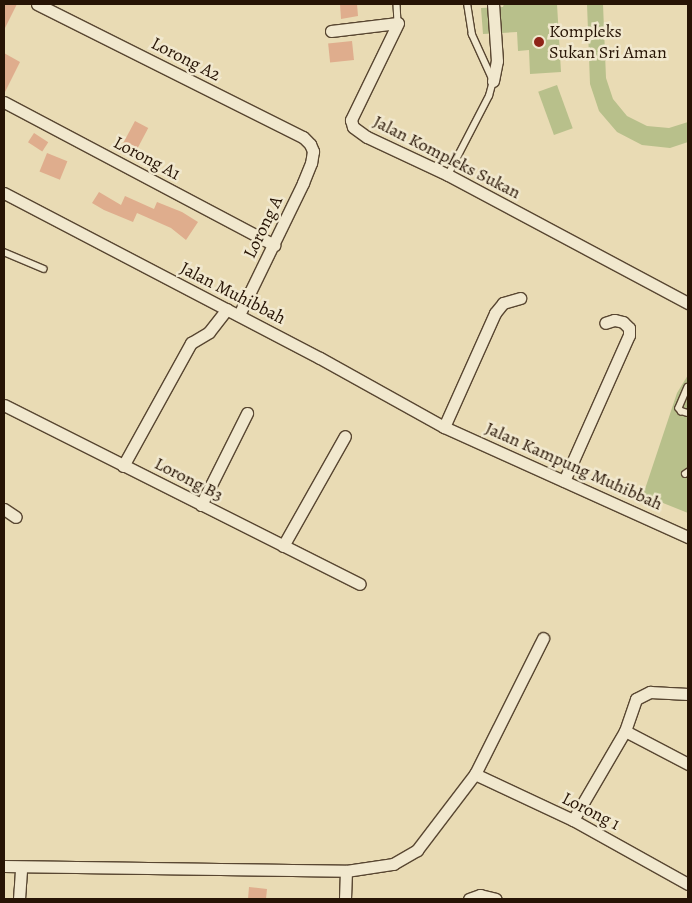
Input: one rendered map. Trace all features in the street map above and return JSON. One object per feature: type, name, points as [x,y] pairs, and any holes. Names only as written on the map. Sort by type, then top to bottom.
[{"type":"street","name":"Lorong A2","points":[[37,4],[303,137],[313,151]]},
{"type":"street","points":[[493,4],[497,60],[493,81]]},
{"type":"street","points":[[331,31],[398,23]]},
{"type":"street","name":"Jalan Kompleks Sukan","points":[[398,23],[351,120],[353,127],[367,138],[448,175],[688,302]]},
{"type":"street","name":"Lorong A1","points":[[4,102],[274,245]]},
{"type":"street","name":"Lorong A","points":[[239,315],[306,176],[313,151]]},
{"type":"street","name":"Jalan Muhibbah","points":[[4,193],[320,358],[444,427]]},
{"type":"street","points":[[444,427],[495,313],[503,303],[520,298]]},
{"type":"street","points":[[124,466],[191,344],[209,332],[226,309]]},
{"type":"street","points":[[564,481],[629,336],[629,328],[623,322],[614,320],[605,323]]},
{"type":"street","name":"Lorong B3","points":[[4,405],[360,584]]},
{"type":"street","points":[[202,505],[247,413]]},
{"type":"street","name":"Jalan Kampung Muhibbah","points":[[444,427],[688,537]]},
{"type":"street","points":[[283,546],[345,436]]},
{"type":"street","points":[[4,509],[16,517]]},
{"type":"street","points":[[4,866],[346,870],[394,864],[417,850],[475,774],[543,638]]},
{"type":"street","points":[[573,820],[624,731],[636,699],[642,694],[650,692],[688,694]]},
{"type":"street","points":[[624,731],[688,764]]},
{"type":"street","name":"Lorong 1","points":[[475,774],[573,820],[688,884]]},
{"type":"street","points":[[19,899],[21,867]]},
{"type":"street","points":[[345,899],[346,870]]},
{"type":"street","points":[[469,899],[480,895],[496,899]]},
{"type":"lane","points":[[397,4],[398,23]]},
{"type":"lane","points":[[448,175],[486,102],[493,81],[472,35],[467,4]]},
{"type":"lane","points":[[4,252],[44,268]]},
{"type":"lane","points":[[688,387],[679,408],[681,411],[688,413]]},
{"type":"green space","name":"Kompleks Sukan Sri Aman","points":[[504,4],[557,4],[561,72],[530,74],[529,50],[518,51],[517,32],[483,34],[481,8],[503,7]]},
{"type":"green space","points":[[587,4],[603,4],[606,78],[613,99],[627,116],[647,126],[669,128],[688,122],[688,142],[670,148],[642,145],[617,132],[599,111],[590,84]]},
{"type":"green space","points":[[557,85],[573,128],[554,135],[538,92]]},
{"type":"green space","points":[[688,375],[688,513],[643,495],[677,393]]},
{"type":"building","points":[[4,4],[17,4],[4,30]]},
{"type":"building","points":[[340,4],[357,4],[358,16],[341,19]]},
{"type":"building","points":[[352,41],[354,60],[330,62],[328,44]]},
{"type":"building","points":[[4,53],[20,62],[4,94]]},
{"type":"building","points":[[135,121],[148,128],[136,152],[122,145]]},
{"type":"building","points":[[34,133],[48,142],[42,151],[28,142]]},
{"type":"building","points":[[47,153],[67,161],[60,180],[40,172]]},
{"type":"building","points":[[99,192],[121,205],[125,196],[154,209],[157,202],[182,212],[198,222],[186,240],[171,228],[137,213],[133,222],[104,210],[92,203]]},
{"type":"building","points":[[249,887],[267,889],[266,899],[248,899]]},
{"type":"place","name":"Kompleks Sukan Sri Aman","points":[[539,42]]}]
